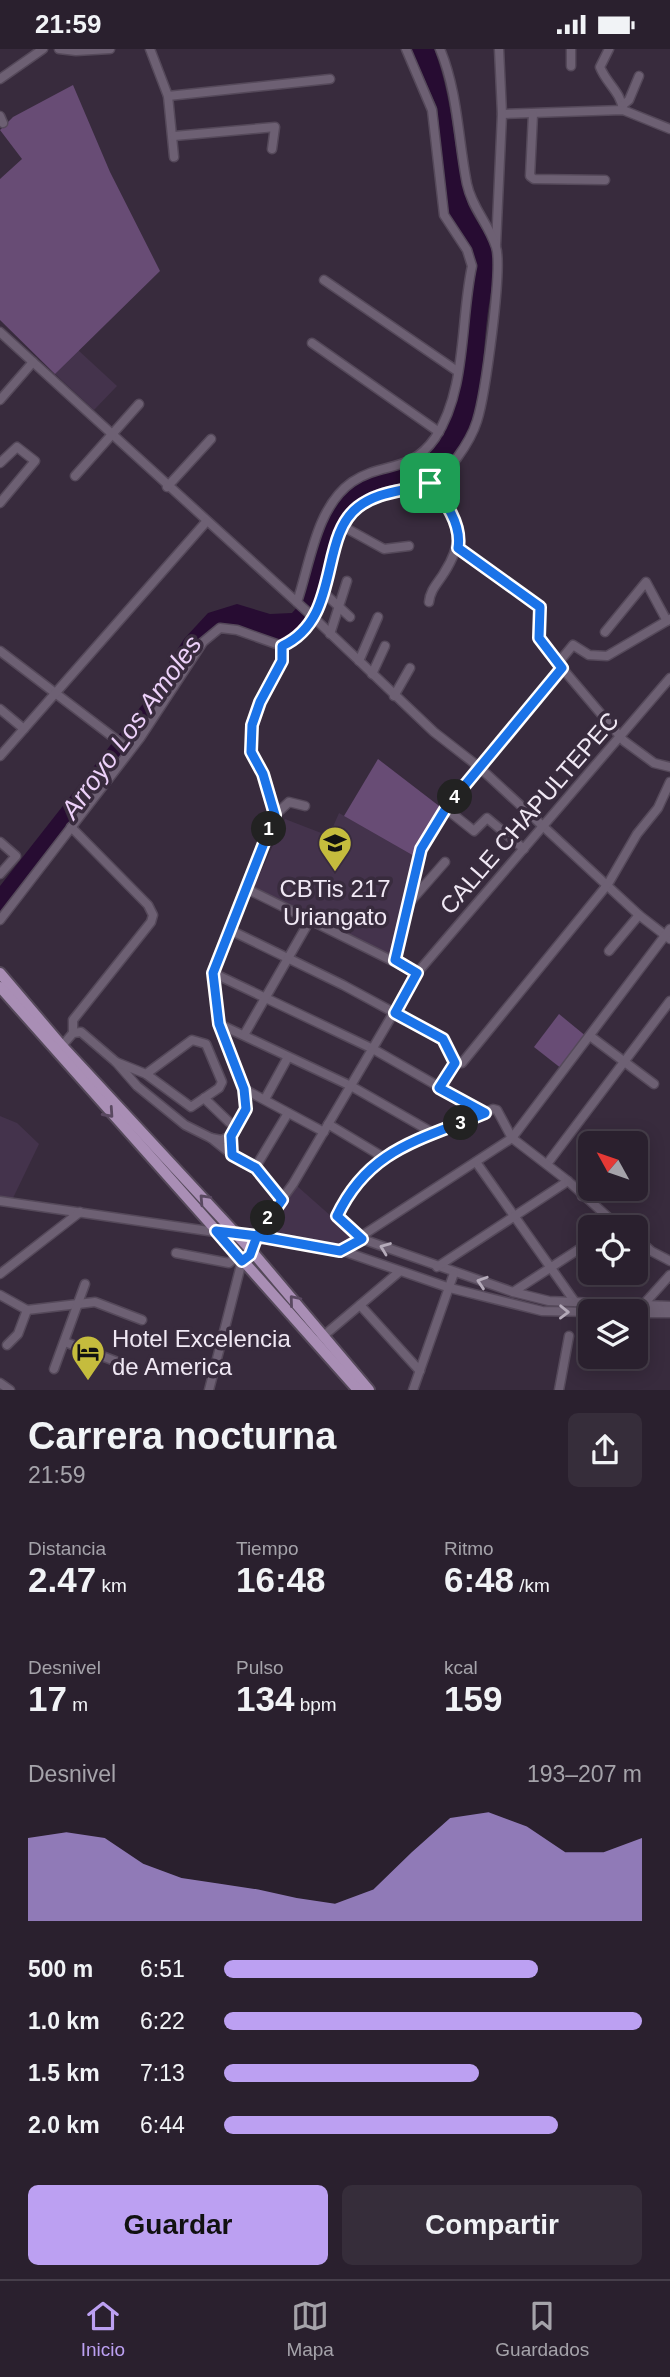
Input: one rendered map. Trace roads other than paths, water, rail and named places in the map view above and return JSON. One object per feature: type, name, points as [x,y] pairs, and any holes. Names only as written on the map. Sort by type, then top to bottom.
[{"type":"main road","points":[[0,973],[62,1046],[238,1235],[358,1390]]},
{"type":"main road","points":[[0,987],[239,1259],[369,1390]]},
{"type":"main road","points":[[227,1245],[238,1235]]},
{"type":"main road","points":[[239,1259],[250,1255],[250,1249]]},
{"type":"street","points":[[0,79],[43,49]]},
{"type":"street","points":[[59,49],[110,49]]},
{"type":"street","points":[[150,49],[168,96],[174,157]]},
{"type":"street","points":[[298,603],[324,519],[341,492],[370,473],[416,460],[439,432],[451,402],[471,258],[444,215],[432,110],[406,49]]},
{"type":"street","points":[[440,49],[453,91],[468,187],[475,211],[496,247]]},
{"type":"street","points":[[0,920],[129,749],[211,633],[220,628],[237,630],[282,646],[293,640],[314,617],[344,527],[355,509],[382,493],[430,483],[456,459],[477,423],[490,336],[496,247],[502,114],[499,49]]},
{"type":"street","points":[[571,49],[571,66]]},
{"type":"street","points":[[609,49],[600,67],[623,107]]},
{"type":"street","points":[[623,107],[629,100],[639,76]]},
{"type":"street","points":[[168,96],[330,79]]},
{"type":"street","points":[[502,114],[623,107],[670,129]]},
{"type":"street","points":[[533,114],[530,176],[534,179],[605,180]]},
{"type":"street","points":[[174,136],[275,127],[272,149]]},
{"type":"street","points":[[324,280],[457,371]]},
{"type":"street","points":[[0,332],[167,487],[314,617],[394,696],[544,825],[639,915],[668,935],[512,1138],[340,1251]]},
{"type":"street","points":[[312,343],[439,432]]},
{"type":"street","points":[[0,400],[33,362]]},
{"type":"street","points":[[75,477],[139,404]]},
{"type":"street","points":[[167,487],[211,439]]},
{"type":"street","points":[[0,463],[17,447],[35,461],[0,503]]},
{"type":"street","points":[[429,602],[430,593],[458,548],[460,534],[430,483]]},
{"type":"street","points":[[0,756],[206,522]]},
{"type":"street","points":[[344,527],[384,549],[410,546]]},
{"type":"street","points":[[458,548],[540,607],[539,638],[620,737],[653,763],[670,767]]},
{"type":"street","points":[[330,634],[347,581]]},
{"type":"street","points":[[395,960],[421,849],[446,808],[561,665],[573,645],[589,655],[607,656],[669,620],[646,582],[605,632]]},
{"type":"street","points":[[323,593],[350,617]]},
{"type":"street","points":[[359,661],[378,617]]},
{"type":"street","points":[[275,815],[263,774],[251,752],[252,725],[260,702],[282,661],[282,646]]},
{"type":"street","points":[[372,674],[385,646]]},
{"type":"street","points":[[0,651],[129,749]]},
{"type":"street","points":[[394,696],[410,668]]},
{"type":"street","name":"CALLE CHAPULTEPEC","points":[[250,1249],[326,1128],[417,973],[669,681]]},
{"type":"street","points":[[0,709],[24,729]]},
{"type":"street","points":[[439,1088],[608,884],[637,834],[658,808],[670,782]]},
{"type":"street","points":[[232,1155],[231,1136],[246,1109],[244,1089],[219,1024],[213,973],[275,815],[289,802],[305,806]]},
{"type":"street","points":[[446,808],[474,831],[487,818],[524,849]]},
{"type":"street","points":[[62,1046],[73,1033],[73,1020],[151,922],[153,915],[148,905],[71,827]]},
{"type":"street","points":[[0,842],[16,856],[0,874]]},
{"type":"street","points":[[408,904],[445,862]]},
{"type":"street","points":[[245,888],[417,973]]},
{"type":"street","points":[[609,951],[639,915]]},
{"type":"street","points":[[244,1035],[310,921]]},
{"type":"street","points":[[230,930],[443,1039],[459,1063]]},
{"type":"street","points":[[213,973],[373,1049],[485,1113]]},
{"type":"street","points":[[547,1164],[670,1001]]},
{"type":"street","points":[[219,1024],[351,1086],[435,1135]]},
{"type":"street","points":[[73,1033],[81,1032],[116,1062],[136,1087],[185,1125],[211,1138],[232,1155],[256,1168],[282,1200]]},
{"type":"street","points":[[590,1036],[654,1084]]},
{"type":"street","points":[[116,1062],[146,1074],[191,1107],[219,1088],[222,1082],[206,1044],[198,1040],[192,1040],[146,1074]]},
{"type":"street","points":[[265,1099],[288,1057]]},
{"type":"street","points":[[244,1089],[288,1113],[326,1128],[383,1157]]},
{"type":"street","points":[[204,1098],[229,1122]]},
{"type":"street","points":[[578,1192],[512,1138],[497,1110],[393,1150],[362,1177],[338,1214],[362,1239],[437,1267],[549,1301],[578,1302]]},
{"type":"street","points":[[256,1168],[288,1113]]},
{"type":"street","points":[[211,1138],[222,1140],[231,1136]]},
{"type":"street","points":[[475,1162],[575,1302]]},
{"type":"street","points":[[437,1267],[568,1181]]},
{"type":"street","points":[[0,1201],[200,1232],[216,1231],[257,1236],[340,1251],[450,1288],[542,1311],[578,1312]]},
{"type":"street","points":[[588,1201],[605,1215]]},
{"type":"street","points":[[0,1274],[80,1212]]},
{"type":"street","points":[[200,1232],[227,1245]]},
{"type":"street","points":[[353,1244],[351,1251],[354,1255]]},
{"type":"street","points":[[648,1248],[670,1261]]},
{"type":"street","points":[[513,1291],[578,1250]]},
{"type":"street","points":[[176,1253],[229,1263],[239,1259]]},
{"type":"street","points":[[209,1390],[239,1259]]},
{"type":"street","points":[[320,1338],[399,1272]]},
{"type":"street","points":[[413,1390],[454,1273]]},
{"type":"street","points":[[648,1299],[670,1275]]},
{"type":"street","points":[[54,1369],[85,1284]]},
{"type":"street","points":[[0,1295],[27,1310],[81,1301],[95,1302],[142,1320]]},
{"type":"street","points":[[360,1305],[420,1371]]},
{"type":"street","points":[[648,1305],[670,1306]]},
{"type":"street","points":[[7,1345],[18,1333],[27,1310]]},
{"type":"street","points":[[648,1313],[670,1313]]},
{"type":"street","points":[[559,1390],[569,1336]]},
{"type":"street","points":[[65,1342],[123,1364]]},
{"type":"street","points":[[0,1383],[9,1390]]},
{"type":"water","name":"Arroyo Los Amoles","points":[[411,49],[434,49],[449,104],[466,198],[492,250],[493,276],[480,391],[472,428],[465,444],[453,460],[432,478],[371,496],[354,508],[340,538],[316,606],[306,625],[294,638],[281,643],[220,625],[210,630],[158,706],[0,919],[0,886],[142,705],[184,639],[208,613],[237,604],[270,614],[292,613],[300,604],[322,529],[336,502],[359,481],[409,465],[421,458],[433,446],[445,427],[473,270],[449,223],[437,107]]},
{"type":"place","name":"CBTis 217 Uriangato","points":[[335,873]]},
{"type":"place","name":"Hotel Excelencia de America","points":[[88,1382]]}]
